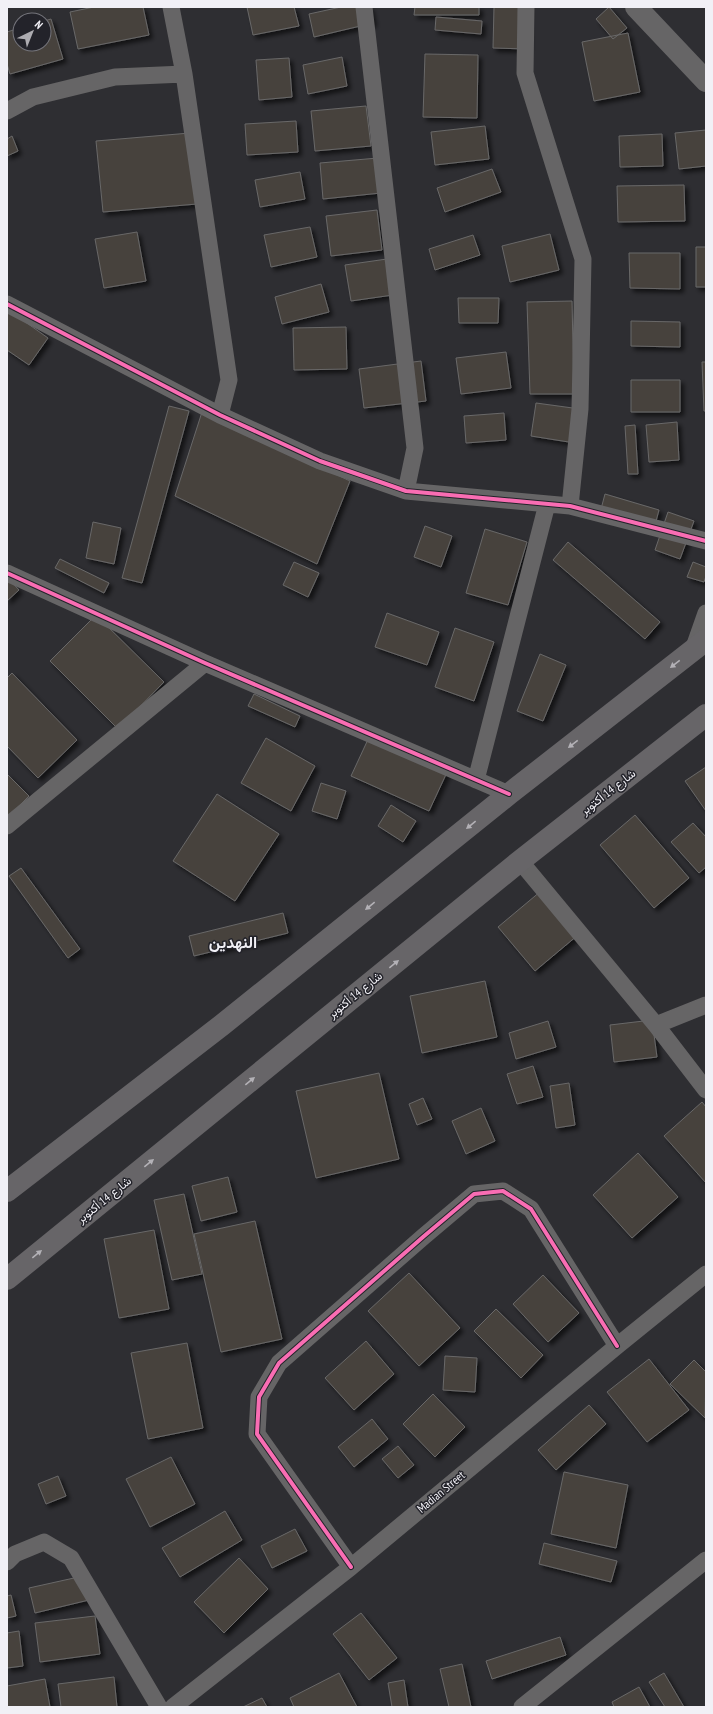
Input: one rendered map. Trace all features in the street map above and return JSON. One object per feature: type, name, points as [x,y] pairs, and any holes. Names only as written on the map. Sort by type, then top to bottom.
[{"type":"main road","points":[[7,1191],[222,1025],[510,794],[700,645]]},
{"type":"main road","name":"شارع 14 أكتوبر","points":[[7,1278],[520,861],[706,715]]},
{"type":"street","points":[[172,7],[184,74],[229,380],[220,415]]},
{"type":"street","points":[[364,7],[415,448],[406,491]]},
{"type":"street","points":[[526,7],[525,73],[583,259],[580,408],[570,506]]},
{"type":"street","points":[[636,7],[706,81]]},
{"type":"street","points":[[7,111],[33,97],[115,78],[184,74]]},
{"type":"street","points":[[7,304],[220,415],[320,461],[406,491],[570,506],[706,540]]},
{"type":"street","points":[[476,780],[547,504]]},
{"type":"street","points":[[7,573],[205,663],[510,794]]},
{"type":"street","points":[[700,645],[706,613]]},
{"type":"street","points":[[7,826],[205,663]]},
{"type":"street","points":[[520,861],[656,1025],[706,1090]]},
{"type":"street","points":[[656,1025],[706,1005]]},
{"type":"street","points":[[351,1567],[257,1434],[259,1398],[279,1363],[474,1194],[503,1191],[531,1210],[617,1346]]},
{"type":"street","name":"Madian Street","points":[[173,1707],[351,1567],[706,1274]]},
{"type":"street","points":[[7,1562],[15,1554],[44,1542],[71,1558],[159,1707]]},
{"type":"street","points":[[522,1707],[706,1560]]},
{"type":"building","points":[[94,7],[143,7],[149,35],[78,49],[70,12]]},
{"type":"building","points":[[247,7],[294,7],[299,26],[253,35]]},
{"type":"building","points":[[341,7],[370,7],[373,23],[314,37],[309,14]]},
{"type":"building","points":[[415,7],[479,7],[479,15],[414,15]]},
{"type":"building","points":[[494,7],[528,7],[527,49],[493,48]]},
{"type":"building","points":[[609,7],[627,28],[613,39],[596,19]]},
{"type":"building","points":[[436,17],[482,21],[481,34],[435,30]]},
{"type":"building","points":[[52,22],[63,59],[10,74],[7,64],[7,32],[12,30],[12,52],[52,52]]},
{"type":"building","points":[[628,33],[640,92],[594,101],[582,42]]},
{"type":"building","points":[[425,54],[478,55],[477,118],[423,117]]},
{"type":"building","points":[[342,57],[347,86],[308,94],[303,65]]},
{"type":"building","points":[[289,58],[292,97],[259,100],[256,60]]},
{"type":"building","points":[[366,106],[371,146],[315,151],[311,111]]},
{"type":"building","points":[[296,121],[298,152],[247,155],[245,124]]},
{"type":"building","points":[[485,126],[489,159],[435,165],[431,132]]},
{"type":"building","points":[[706,130],[706,166],[679,169],[675,133]]},
{"type":"building","points":[[190,133],[197,204],[103,212],[96,141]]},
{"type":"building","points":[[662,134],[663,166],[620,167],[619,136]]},
{"type":"building","points":[[12,136],[18,151],[7,156],[7,139]]},
{"type":"building","points":[[378,158],[381,193],[323,199],[320,163]]},
{"type":"building","points":[[492,169],[501,192],[445,212],[437,188]]},
{"type":"building","points":[[300,172],[305,199],[260,207],[255,180]]},
{"type":"building","points":[[684,185],[685,221],[618,222],[617,186]]},
{"type":"building","points":[[377,210],[382,250],[331,256],[326,216]]},
{"type":"building","points":[[310,227],[317,257],[271,267],[264,235]]},
{"type":"building","points":[[137,232],[146,281],[104,288],[95,239]]},
{"type":"building","points":[[550,234],[559,270],[510,282],[502,246]]},
{"type":"building","points":[[473,235],[480,255],[435,270],[429,249]]},
{"type":"building","points":[[696,247],[706,247],[706,287],[696,287]]},
{"type":"building","points":[[629,253],[680,253],[680,289],[630,288]]},
{"type":"building","points":[[387,259],[393,295],[351,301],[345,265]]},
{"type":"building","points":[[321,284],[329,312],[282,324],[275,297]]},
{"type":"building","points":[[458,298],[499,298],[498,323],[459,323]]},
{"type":"building","points":[[572,301],[574,394],[530,394],[527,302]]},
{"type":"building","points":[[7,309],[48,338],[29,365],[7,350]]},
{"type":"building","points":[[631,321],[680,322],[680,347],[631,346]]},
{"type":"building","points":[[346,327],[347,369],[294,370],[293,328]]},
{"type":"building","points":[[506,352],[511,388],[461,394],[456,358]]},
{"type":"building","points":[[421,361],[426,401],[364,408],[359,369]]},
{"type":"building","points":[[702,362],[706,362],[706,411],[704,411]]},
{"type":"building","points":[[631,380],[680,380],[680,412],[631,412]]},
{"type":"building","points":[[536,403],[580,409],[575,443],[531,436]]},
{"type":"building","points":[[169,406],[189,411],[142,583],[122,578]]},
{"type":"building","points":[[202,412],[350,481],[317,564],[175,496]]},
{"type":"building","points":[[504,413],[506,440],[466,443],[464,416]]},
{"type":"building","points":[[677,422],[679,460],[649,462],[646,425]]},
{"type":"building","points":[[635,425],[638,474],[628,474],[625,426]]},
{"type":"building","points":[[605,494],[659,510],[655,525],[601,509]]},
{"type":"building","points":[[668,512],[694,521],[680,559],[655,550]]},
{"type":"building","points":[[93,522],[121,528],[114,564],[86,558]]},
{"type":"building","points":[[425,526],[452,536],[441,567],[414,557]]},
{"type":"building","points":[[485,529],[527,542],[508,605],[466,593]]},
{"type":"building","points":[[568,542],[660,622],[645,639],[553,560]]},
{"type":"building","points":[[60,559],[109,583],[104,593],[55,568]]},
{"type":"building","points":[[294,562],[319,573],[308,597],[283,585]]},
{"type":"building","points":[[693,562],[706,567],[704,582],[687,577]]},
{"type":"building","points":[[7,577],[19,590],[7,601]]},
{"type":"building","points":[[387,613],[439,632],[427,665],[375,647]]},
{"type":"building","points":[[96,615],[164,682],[118,729],[50,661]]},
{"type":"building","points":[[455,628],[494,642],[474,701],[435,687]]},
{"type":"building","points":[[540,654],[566,665],[543,721],[517,711]]},
{"type":"building","points":[[12,673],[77,740],[38,778],[7,746],[7,678]]},
{"type":"building","points":[[254,694],[300,716],[295,727],[248,706]]},
{"type":"building","points":[[371,733],[449,768],[429,811],[351,776]]},
{"type":"building","points":[[266,738],[315,766],[291,811],[241,783]]},
{"type":"building","points":[[706,767],[706,811],[685,781]]},
{"type":"building","points":[[7,774],[29,796],[7,818]]},
{"type":"building","points":[[321,783],[346,791],[337,819],[312,811]]},
{"type":"building","points":[[217,794],[279,834],[235,901],[173,861]]},
{"type":"building","points":[[391,805],[416,821],[403,842],[378,826]]},
{"type":"building","points":[[635,815],[689,878],[654,908],[600,845]]},
{"type":"building","points":[[693,823],[706,837],[706,867],[699,873],[671,842]]},
{"type":"building","points":[[21,868],[80,949],[68,958],[9,876]]},
{"type":"building","points":[[541,891],[578,935],[535,971],[498,927]]},
{"type":"building","points":[[283,913],[288,933],[194,956],[189,936]]},
{"type":"building","points":[[485,981],[497,1037],[422,1053],[410,996]]},
{"type":"building","points":[[652,1020],[657,1057],[614,1062],[610,1025]]},
{"type":"building","points":[[548,1021],[556,1047],[516,1059],[509,1033]]},
{"type":"building","points":[[533,1066],[543,1097],[517,1104],[507,1074]]},
{"type":"building","points":[[379,1073],[399,1159],[316,1178],[296,1091]]},
{"type":"building","points":[[569,1083],[575,1125],[556,1128],[550,1086]]},
{"type":"building","points":[[423,1098],[432,1119],[417,1125],[409,1104]]},
{"type":"building","points":[[702,1102],[706,1107],[706,1183],[664,1136]]},
{"type":"building","points":[[481,1108],[495,1141],[466,1154],[452,1121]]},
{"type":"building","points":[[638,1153],[678,1197],[632,1238],[593,1195]]},
{"type":"building","points":[[228,1177],[237,1212],[201,1221],[192,1186]]},
{"type":"building","points":[[184,1194],[202,1274],[172,1280],[154,1200]]},
{"type":"building","points":[[255,1221],[282,1339],[221,1352],[194,1234]]},
{"type":"building","points":[[154,1230],[169,1309],[119,1318],[104,1239]]},
{"type":"building","points":[[409,1273],[460,1328],[419,1366],[368,1311]]},
{"type":"building","points":[[543,1275],[579,1313],[548,1342],[513,1304]]},
{"type":"building","points":[[496,1309],[543,1355],[521,1378],[474,1331]]},
{"type":"building","points":[[366,1341],[394,1374],[354,1410],[325,1378]]},
{"type":"building","points":[[187,1343],[203,1428],[148,1439],[131,1353]]},
{"type":"building","points":[[445,1356],[477,1358],[475,1392],[443,1390]]},
{"type":"building","points":[[649,1359],[689,1410],[647,1442],[607,1392]]},
{"type":"building","points":[[694,1360],[706,1372],[705,1418],[670,1384]]},
{"type":"building","points":[[433,1394],[465,1427],[435,1457],[403,1424]]},
{"type":"building","points":[[589,1405],[606,1424],[556,1470],[538,1450]]},
{"type":"building","points":[[372,1419],[388,1439],[354,1467],[338,1447]]},
{"type":"building","points":[[398,1446],[414,1465],[398,1478],[382,1459]]},
{"type":"building","points":[[171,1457],[195,1504],[150,1527],[126,1479]]},
{"type":"building","points":[[564,1472],[628,1485],[616,1548],[551,1534]]},
{"type":"building","points":[[58,1476],[66,1496],[46,1504],[38,1484]]},
{"type":"building","points":[[225,1511],[242,1540],[180,1577],[162,1548]]},
{"type":"building","points":[[295,1529],[307,1551],[272,1568],[261,1546]]},
{"type":"building","points":[[544,1543],[617,1561],[611,1582],[539,1564]]},
{"type":"building","points":[[239,1558],[268,1589],[224,1633],[194,1602]]},
{"type":"building","points":[[83,1576],[89,1600],[35,1613],[29,1588]]},
{"type":"building","points":[[11,1595],[16,1616],[7,1618],[7,1596]]},
{"type":"building","points":[[361,1613],[397,1658],[369,1680],[333,1634]]},
{"type":"building","points":[[95,1616],[100,1654],[40,1662],[35,1623]]},
{"type":"building","points":[[19,1631],[23,1666],[7,1668],[7,1633]]},
{"type":"building","points":[[560,1637],[566,1655],[492,1679],[486,1661]]},
{"type":"building","points":[[462,1664],[471,1707],[449,1707],[440,1669]]},
{"type":"building","points":[[339,1673],[357,1707],[294,1707],[290,1698]]},
{"type":"building","points":[[664,1673],[684,1707],[665,1707],[649,1682]]},
{"type":"building","points":[[114,1677],[117,1707],[61,1707],[58,1684]]},
{"type":"building","points":[[45,1679],[50,1707],[7,1707],[7,1686]]},
{"type":"building","points":[[404,1680],[408,1707],[392,1707],[388,1683]]},
{"type":"building","points":[[639,1687],[650,1707],[614,1707],[612,1702]]},
{"type":"building","points":[[262,1698],[267,1707],[243,1707]]},
{"type":"cycle path","points":[[7,304],[220,415],[320,461],[406,491],[570,506],[706,541]]},
{"type":"cycle path","points":[[7,573],[205,663],[509,794]]},
{"type":"cycle path","points":[[351,1567],[257,1434],[259,1397],[279,1363],[474,1194],[503,1191],[531,1209],[617,1346]]},
{"type":"district","name":"النهدين","points":[[233,942]]}]
